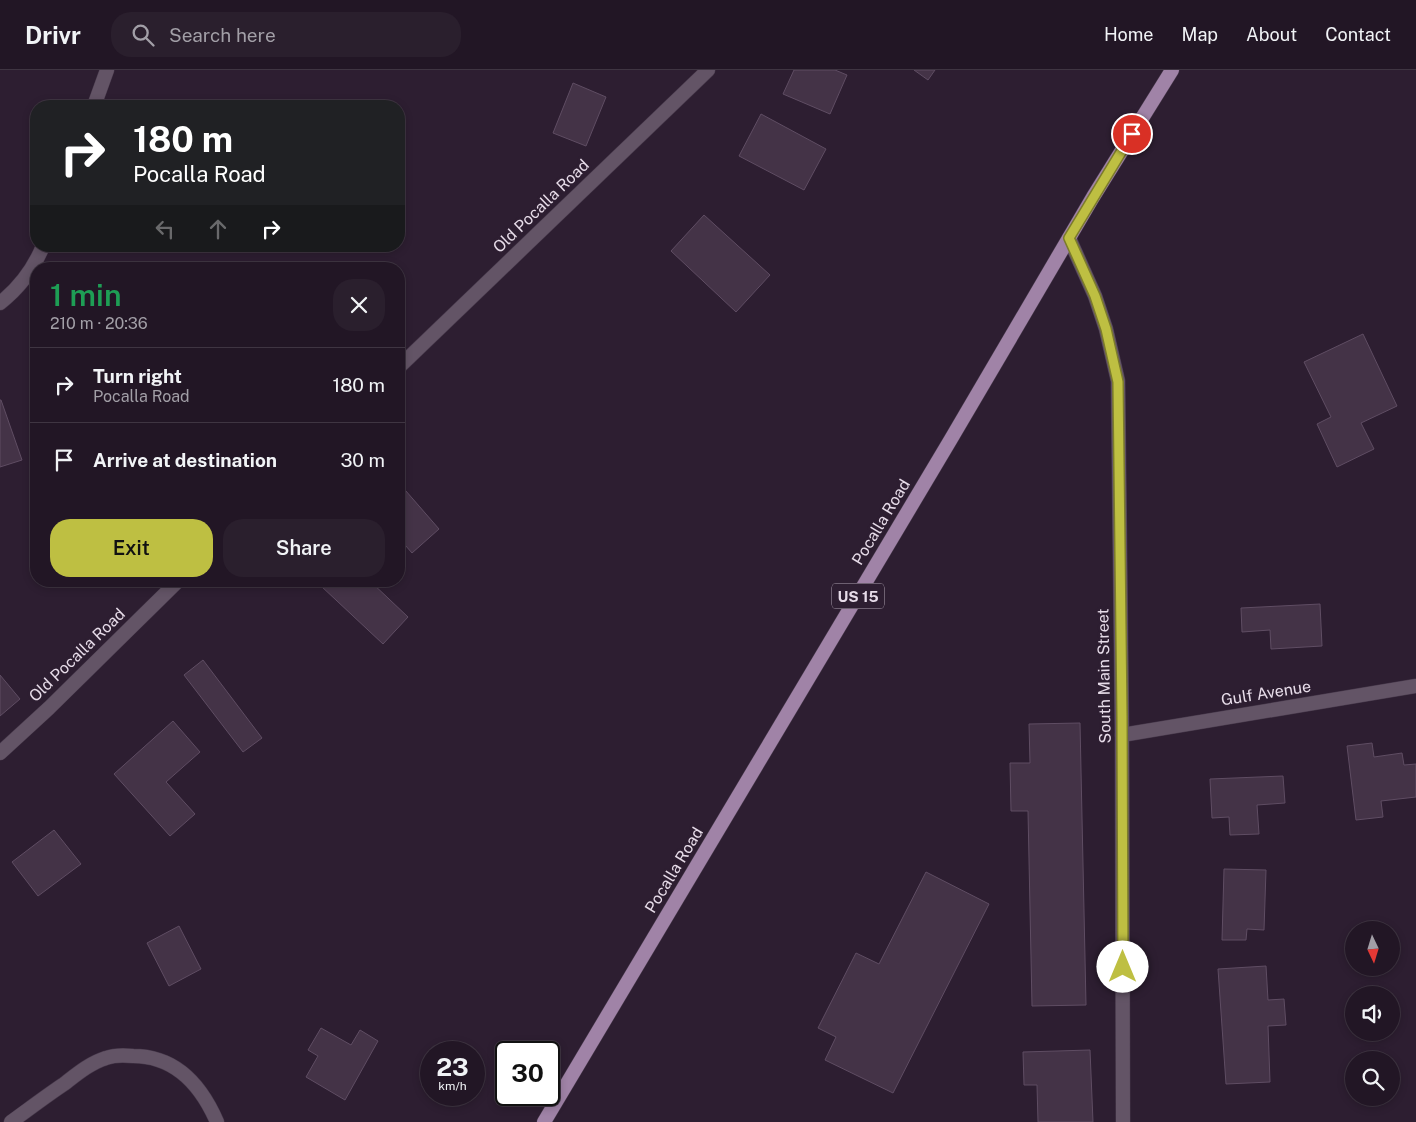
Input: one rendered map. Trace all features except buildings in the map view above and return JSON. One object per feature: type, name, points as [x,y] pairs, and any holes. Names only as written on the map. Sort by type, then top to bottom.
[{"type":"main road","name":"Pocalla Road","points":[[544,1122],[951,440],[1069,238],[1172,70]]},
{"type":"street","points":[[96,100],[107,70]]},
{"type":"street","name":"Old Pocalla Road","points":[[405,361],[708,70]]},
{"type":"street","name":"South Main Street","points":[[1069,238],[1095,296],[1106,329],[1118,382],[1122,735],[1123,1122]]},
{"type":"street","points":[[0,303],[9,296],[30,271]]},
{"type":"street","name":"Old Pocalla Road","points":[[0,753],[49,708],[172,587]]},
{"type":"street","name":"Gulf Avenue","points":[[1122,735],[1416,686]]},
{"type":"street","points":[[11,1122],[87,1067],[106,1058],[121,1055],[160,1059],[182,1071],[198,1087],[217,1122]]},
{"type":"route","points":[[1123,967],[1118,382],[1106,329],[1095,296],[1069,238],[1132,134]]}]
